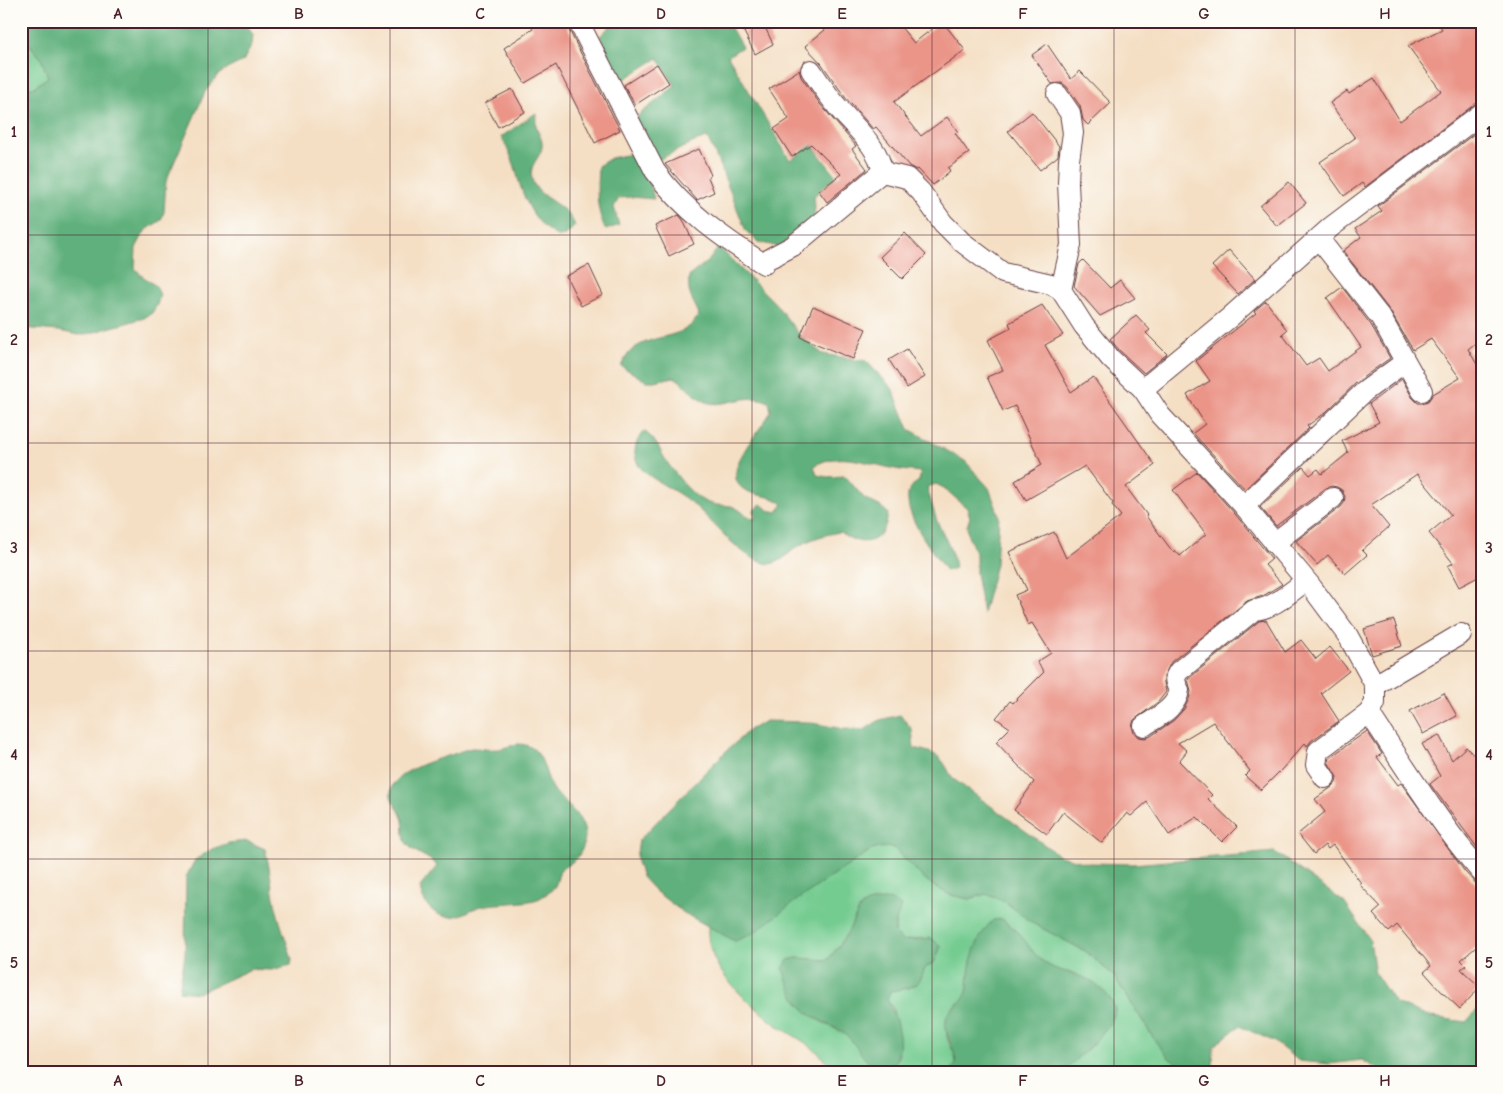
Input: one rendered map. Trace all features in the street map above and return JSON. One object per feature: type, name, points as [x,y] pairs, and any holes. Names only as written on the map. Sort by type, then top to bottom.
[{"type":"street","points":[[578,21],[655,171],[669,190],[730,243],[768,260],[793,246],[882,172]]},
{"type":"street","points":[[811,70],[835,104],[875,152],[882,165],[882,172]]},
{"type":"street","points":[[1057,94],[1070,113],[1073,133],[1068,182],[1071,245],[1061,290]]},
{"type":"street","points":[[1143,389],[1331,227],[1482,113]]},
{"type":"street","points":[[882,172],[907,178],[921,192],[943,223],[962,242],[1003,273],[1051,284],[1061,290],[1084,326],[1111,359],[1143,389],[1160,415],[1244,506],[1306,581],[1348,636],[1375,685],[1375,703],[1369,713],[1318,751],[1316,765],[1325,778]]},
{"type":"street","points":[[1318,239],[1381,318],[1422,391]]},
{"type":"street","points":[[1244,506],[1365,391],[1406,362]]},
{"type":"street","points":[[1274,543],[1333,498]]},
{"type":"street","points":[[1144,726],[1169,709],[1177,700],[1179,690],[1175,682],[1175,676],[1178,671],[1254,610],[1261,610],[1271,606],[1306,581]]},
{"type":"street","points":[[1375,685],[1461,634]]},
{"type":"street","points":[[1369,713],[1432,808],[1482,873]]},
{"type":"green space","points":[[21,21],[250,21],[248,27],[253,35],[252,45],[243,61],[217,76],[205,92],[166,181],[164,212],[161,220],[145,231],[136,248],[135,268],[156,286],[160,295],[152,313],[144,318],[78,335],[59,331],[21,328],[21,83],[33,88],[48,77],[41,58],[21,35]]},
{"type":"green space","points":[[615,21],[727,21],[742,47],[728,56],[790,160],[812,145],[836,176],[814,196],[813,222],[779,247],[758,242],[746,231],[707,138],[694,142],[654,162],[635,118],[675,86],[658,58],[620,82],[600,36]]},
{"type":"green space","points":[[21,35],[41,58],[48,77],[33,88],[21,83]]},
{"type":"green space","points":[[536,113],[536,127],[542,144],[541,151],[533,165],[532,179],[540,192],[566,211],[575,226],[568,233],[560,237],[540,223],[530,209],[513,162],[501,137]]},
{"type":"green space","points":[[636,153],[651,187],[654,199],[619,198],[614,207],[619,225],[606,230],[598,207],[598,166],[611,158]]},
{"type":"green space","points":[[719,247],[775,303],[801,337],[823,354],[866,361],[892,388],[909,429],[965,461],[989,488],[999,515],[996,564],[983,614],[976,573],[976,553],[968,536],[967,526],[970,517],[967,508],[944,488],[936,484],[927,487],[937,521],[954,561],[955,568],[946,571],[911,515],[909,491],[919,481],[921,472],[846,459],[824,461],[814,466],[817,475],[827,477],[845,476],[864,498],[888,513],[886,523],[878,537],[872,540],[865,542],[857,541],[840,532],[825,535],[796,548],[780,561],[770,564],[754,559],[744,552],[694,505],[648,475],[639,466],[635,452],[644,431],[656,443],[669,465],[693,494],[705,502],[731,506],[755,519],[754,510],[761,504],[768,510],[777,512],[783,504],[775,499],[747,491],[738,484],[736,475],[738,464],[744,452],[771,411],[769,402],[752,398],[713,404],[697,397],[674,377],[646,381],[621,366],[630,352],[641,344],[678,333],[694,323],[699,314],[689,292],[689,276],[709,260]]},
{"type":"green space","points":[[900,715],[912,729],[914,748],[934,754],[945,764],[952,778],[1060,856],[1088,863],[1133,864],[1275,852],[1344,902],[1370,940],[1375,973],[1395,1003],[1431,1017],[1466,1022],[1480,1007],[1482,1008],[1482,1073],[1385,1073],[1362,1060],[1329,1064],[1299,1061],[1273,1041],[1239,1026],[1214,1046],[1213,1070],[1183,1068],[1168,1057],[1156,1042],[1114,976],[1085,951],[1034,924],[1004,901],[986,894],[969,899],[951,895],[935,887],[920,875],[893,847],[874,848],[797,900],[752,934],[735,941],[684,913],[655,891],[642,877],[636,859],[639,840],[749,730],[766,721],[806,722],[844,729],[864,730],[880,720]]},
{"type":"green space","points":[[517,744],[526,745],[537,753],[552,787],[579,817],[585,834],[581,852],[576,859],[562,868],[554,888],[536,900],[484,906],[453,917],[439,914],[433,911],[424,901],[420,887],[437,866],[407,844],[400,812],[391,797],[394,784],[399,778],[416,767],[467,749],[499,749]]},
{"type":"green space","points":[[247,841],[265,849],[277,910],[292,960],[291,965],[271,970],[251,969],[198,993],[179,991],[185,954],[186,877],[195,860],[212,849],[229,843]]},
{"type":"green space","points":[[893,847],[920,875],[935,887],[951,895],[969,899],[986,894],[1004,901],[1034,924],[1085,951],[1114,976],[1156,1042],[1168,1057],[1183,1068],[1213,1070],[1213,1073],[1060,1073],[1093,1044],[1076,974],[1049,966],[1034,954],[1017,931],[1002,919],[970,970],[965,998],[951,1009],[947,1034],[957,1059],[954,1068],[949,1073],[836,1073],[816,1051],[771,1021],[728,980],[715,961],[708,938],[708,926],[735,941],[874,848]],"holes":[[[884,900],[895,924],[895,933],[902,941],[921,938],[924,951],[924,973],[917,984],[890,991],[887,1000],[893,1008],[899,1055],[894,1063],[887,1068],[845,1034],[820,1021],[798,1003],[798,958],[827,960],[845,936],[861,907],[869,903]]]},
{"type":"green space","points":[[884,900],[894,901],[901,906],[895,924],[895,933],[902,941],[931,938],[941,946],[934,963],[926,967],[917,984],[909,988],[890,991],[887,1000],[894,1014],[899,1051],[892,1064],[887,1067],[878,1068],[865,1058],[844,1033],[814,1017],[801,1006],[789,986],[783,969],[788,960],[797,958],[827,960],[843,940],[861,907]]},
{"type":"green space","points":[[1002,919],[1018,932],[1040,959],[1053,968],[1091,981],[1106,994],[1114,1006],[1115,1010],[1109,1025],[1083,1053],[1060,1073],[949,1073],[956,1064],[946,1031],[947,1015],[963,999],[966,993],[972,959],[980,938],[993,920]]},
{"type":"building","points":[[529,21],[566,21],[620,130],[595,143],[556,65],[525,83],[504,48],[533,29]]},
{"type":"building","points":[[836,21],[896,21],[914,43],[942,21],[965,50],[894,102],[921,136],[947,117],[958,132],[955,133],[969,153],[948,168],[950,171],[933,185],[918,169],[916,170],[909,166],[876,127],[873,129],[845,97],[821,63],[805,46]]},
{"type":"building","points":[[1437,21],[1482,21],[1482,101],[1475,104],[1365,187],[1362,183],[1344,196],[1320,162],[1355,138],[1330,103],[1347,91],[1349,94],[1374,78],[1400,121],[1441,91],[1408,46],[1442,29]]},
{"type":"building","points":[[763,23],[773,44],[755,54],[744,32]]},
{"type":"building","points":[[1047,44],[1071,79],[1080,71],[1111,103],[1088,125],[1083,120],[1080,106],[1067,87],[1062,83],[1052,84],[1032,55]]},
{"type":"building","points":[[657,64],[669,83],[635,105],[624,85]]},
{"type":"building","points":[[799,70],[801,77],[820,104],[856,146],[852,149],[867,169],[827,202],[819,191],[841,174],[811,144],[792,157],[774,129],[789,119],[769,89]]},
{"type":"building","points":[[512,89],[525,112],[498,127],[485,103]]},
{"type":"building","points":[[1032,112],[1059,146],[1058,156],[1040,170],[1008,131]]},
{"type":"building","points":[[1474,134],[1482,146],[1482,338],[1468,349],[1482,373],[1482,575],[1459,587],[1448,566],[1453,563],[1429,533],[1451,515],[1417,474],[1371,505],[1389,527],[1362,550],[1367,555],[1345,574],[1328,555],[1317,565],[1296,541],[1341,507],[1345,497],[1342,490],[1332,486],[1326,488],[1276,526],[1260,507],[1303,467],[1310,475],[1318,469],[1322,474],[1348,453],[1342,441],[1379,422],[1369,404],[1402,379],[1412,397],[1418,403],[1422,403],[1428,401],[1433,394],[1460,378],[1431,339],[1413,350],[1390,311],[1343,251],[1361,237],[1355,229],[1382,211],[1378,206]]},
{"type":"building","points":[[699,149],[711,175],[708,177],[714,192],[697,200],[665,164]]},
{"type":"building","points":[[1289,182],[1306,203],[1277,226],[1260,206]]},
{"type":"building","points":[[679,215],[694,244],[669,256],[655,226]]},
{"type":"building","points":[[905,233],[926,255],[902,279],[880,257]]},
{"type":"building","points":[[1229,250],[1255,279],[1238,294],[1212,266]]},
{"type":"building","points":[[1083,260],[1110,288],[1120,280],[1135,298],[1100,316],[1074,286],[1079,264]]},
{"type":"building","points":[[589,265],[603,295],[581,306],[566,276]]},
{"type":"building","points":[[1342,287],[1371,325],[1390,358],[1358,381],[1325,413],[1307,426],[1309,428],[1245,489],[1193,433],[1205,424],[1187,395],[1210,381],[1196,361],[1256,313],[1254,311],[1266,301],[1287,330],[1282,334],[1306,366],[1319,358],[1328,371],[1361,347],[1327,298]]},
{"type":"building","points":[[1042,305],[1063,335],[1045,345],[1071,392],[1093,377],[1155,465],[1126,487],[1173,552],[1175,550],[1180,556],[1206,534],[1173,490],[1197,472],[1272,559],[1265,565],[1282,584],[1263,596],[1247,601],[1171,662],[1164,676],[1166,692],[1158,702],[1134,720],[1132,726],[1134,733],[1139,737],[1145,738],[1174,720],[1184,709],[1189,699],[1191,692],[1188,679],[1259,621],[1266,620],[1285,652],[1301,640],[1316,659],[1330,647],[1349,671],[1321,693],[1339,721],[1307,746],[1305,743],[1261,790],[1245,776],[1250,771],[1213,722],[1178,743],[1187,751],[1179,761],[1212,795],[1208,799],[1237,827],[1222,842],[1197,817],[1169,835],[1147,802],[1131,816],[1127,813],[1102,843],[1063,812],[1047,834],[1014,810],[1034,782],[996,742],[1010,728],[996,718],[1010,701],[1013,703],[1044,672],[1037,662],[1051,653],[1032,623],[1028,625],[1015,595],[1027,590],[1009,552],[1054,532],[1066,558],[1121,516],[1085,466],[1026,500],[1015,481],[1042,465],[1015,406],[1003,411],[987,377],[1003,370],[988,340],[1011,328],[1009,323]]},
{"type":"building","points":[[813,306],[866,329],[853,359],[800,337]]},
{"type":"building","points":[[1136,315],[1150,330],[1146,333],[1167,354],[1144,373],[1110,339]]},
{"type":"building","points":[[907,349],[925,377],[907,388],[889,360]]},
{"type":"building","points":[[1394,620],[1402,646],[1372,655],[1364,629]]},
{"type":"building","points":[[1444,693],[1457,716],[1423,734],[1410,711]]},
{"type":"building","points":[[1367,731],[1382,754],[1377,757],[1398,785],[1401,783],[1465,872],[1482,890],[1482,942],[1461,960],[1466,965],[1461,969],[1480,987],[1460,1009],[1424,972],[1431,966],[1397,925],[1389,932],[1373,914],[1381,907],[1359,884],[1361,883],[1333,845],[1328,849],[1325,845],[1314,854],[1298,834],[1325,812],[1315,799],[1336,783],[1337,777],[1328,762],[1329,758]]},
{"type":"building","points":[[1439,735],[1452,760],[1466,747],[1482,764],[1482,854],[1430,784],[1440,776],[1422,744]]}]
